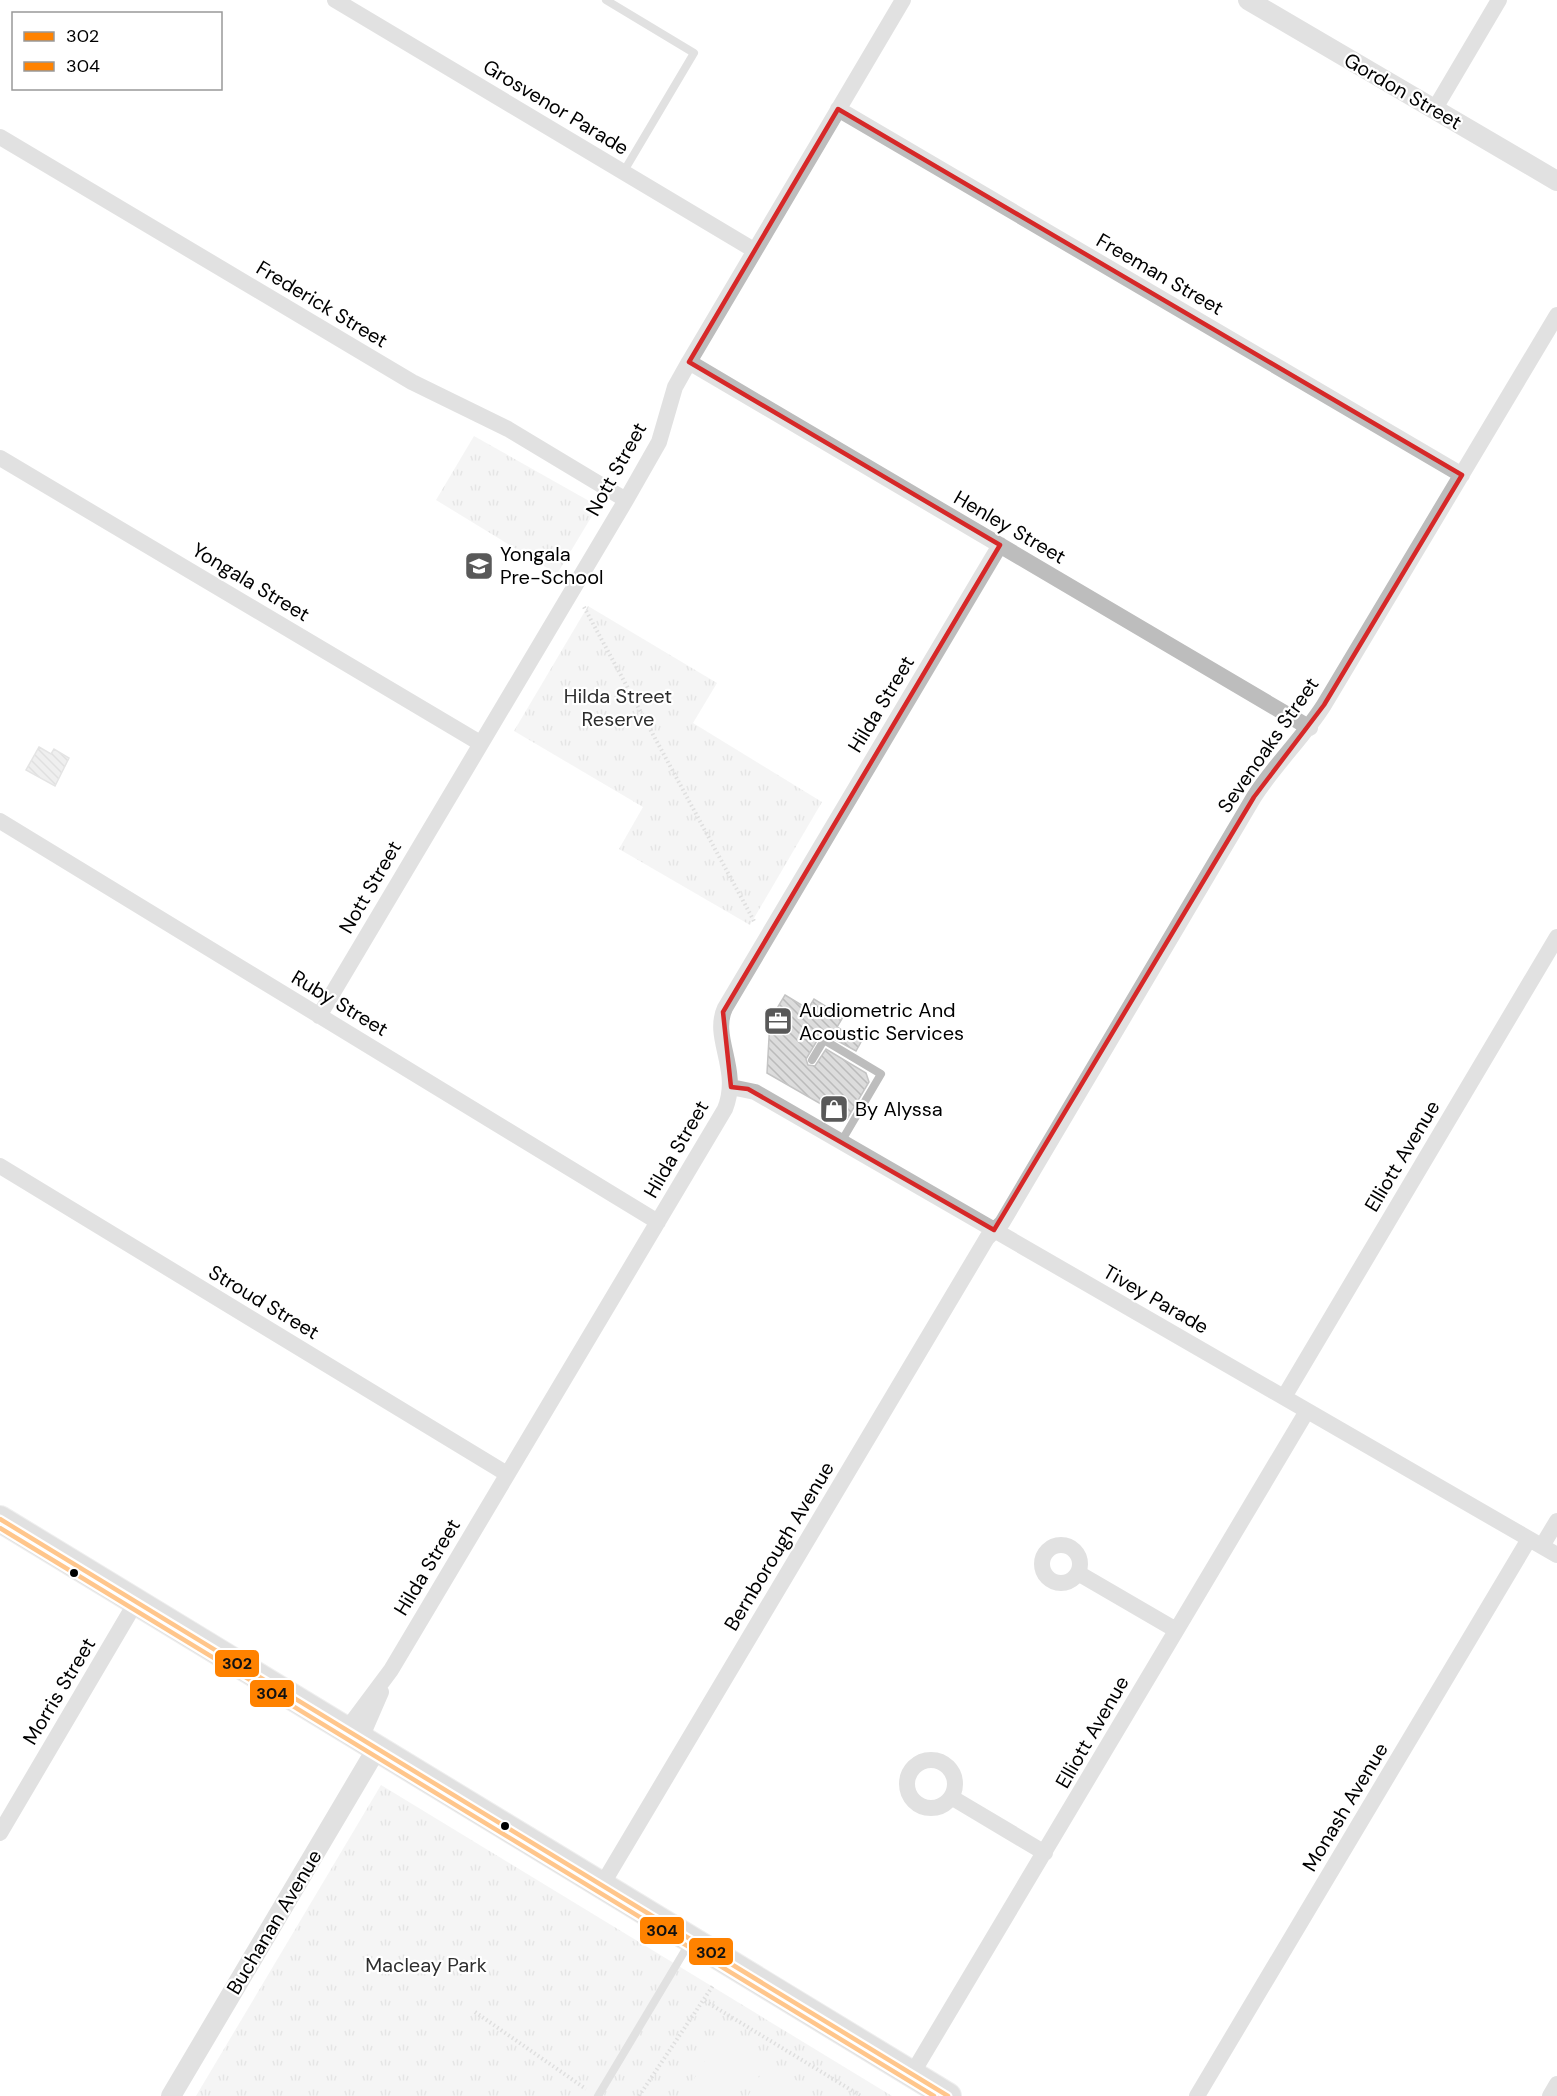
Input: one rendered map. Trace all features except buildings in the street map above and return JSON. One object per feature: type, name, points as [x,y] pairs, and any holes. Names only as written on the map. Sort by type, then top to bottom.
[{"type":"main road","points":[[0,1519],[948,2096]]},
{"type":"street","name":"Grosvenor Parade","points":[[335,0],[754,250]]},
{"type":"street","name":"Nott Street","points":[[320,1016],[626,500],[658,442],[675,387],[903,0]]},
{"type":"street","name":"Gordon Street","points":[[1248,0],[1557,181]]},
{"type":"street","points":[[1434,110],[1499,0]]},
{"type":"street","name":"Freeman Street","points":[[838,109],[1462,475]]},
{"type":"street","name":"Frederick Street","points":[[0,137],[412,382],[508,429],[626,500]]},
{"type":"street","name":"Sevenoaks Street","points":[[994,1230],[1002,1223],[1254,797],[1275,767],[1310,728],[1557,315]]},
{"type":"street","name":"Henley Street","points":[[689,362],[1310,728]]},
{"type":"street","name":"Yongala Street","points":[[0,458],[480,743]]},
{"type":"street","name":"Hilda Street","points":[[361,1739],[391,1670],[725,1109],[731,1087],[721,1025],[725,1008],[1000,545]]},
{"type":"street","name":"Ruby Street","points":[[0,821],[658,1222]]},
{"type":"street","name":"Elliott Avenue","points":[[1284,1397],[1556,942]]},
{"type":"street","name":"Tivey Parade","points":[[731,1087],[755,1092],[1557,1555]]},
{"type":"street","name":"Stroud Street","points":[[0,1166],[507,1474]]},
{"type":"street","name":"Bernborough Avenue","points":[[602,1885],[987,1238],[994,1230]]},
{"type":"street","name":"Elliott Avenue","points":[[912,2074],[1307,1411]]},
{"type":"street","name":"Monash Avenue","points":[[1197,2096],[1536,1543],[1557,1521]]},
{"type":"street","points":[[1078,1573],[1176,1630]]},
{"type":"street","name":"Morris Street","points":[[0,1833],[136,1602]]},
{"type":"street","name":"Buchanan Avenue","points":[[171,2096],[361,1739]]},
{"type":"street","points":[[951,1797],[1045,1853]]},
{"type":"street","points":[[1550,2096],[1557,2084]]},
{"type":"lane","points":[[606,0],[694,53],[624,171]]},
{"type":"lane","points":[[812,1060],[824,1040],[881,1074],[841,1142]]},
{"type":"lane","points":[[598,2096],[692,1939]]},
{"type":"path","points":[[584,607],[754,921]]},
{"type":"path","points":[[639,2096],[663,2057],[705,2001],[714,1984]]},
{"type":"path","points":[[705,2001],[861,2096]]},
{"type":"path","points":[[475,2012],[588,2090]]},
{"type":"highlighted area","points":[[838,109],[1462,475],[1324,705],[1254,797],[994,1230],[748,1089],[731,1087],[723,1012],[1000,545],[689,362]]},
{"type":"green space","points":[[474,436],[598,506],[557,574],[436,500]]},
{"type":"green space","name":"Hilda Street Reserve","points":[[588,606],[717,683],[693,723],[822,802],[750,925],[619,849],[643,807],[514,731]]},
{"type":"green space","name":"Macleay Park","points":[[381,1785],[892,2096],[196,2096]]},
{"type":"green space","points":[[720,2035],[758,2058],[736,2096],[684,2096]]},
{"type":"green space","points":[[767,2064],[806,2086],[800,2096],[748,2096]]},
{"type":"transit line","name":"302","points":[[0,1519],[948,2096]]},
{"type":"transit line","name":"304","points":[[0,1528],[934,2096]]},
{"type":"place","name":"Yongala Pre-School","points":[[479,566]]},
{"type":"place","name":"Audiometric And Acoustic Services","points":[[778,1021]]},
{"type":"place","name":"By Alyssa","points":[[834,1109]]}]
